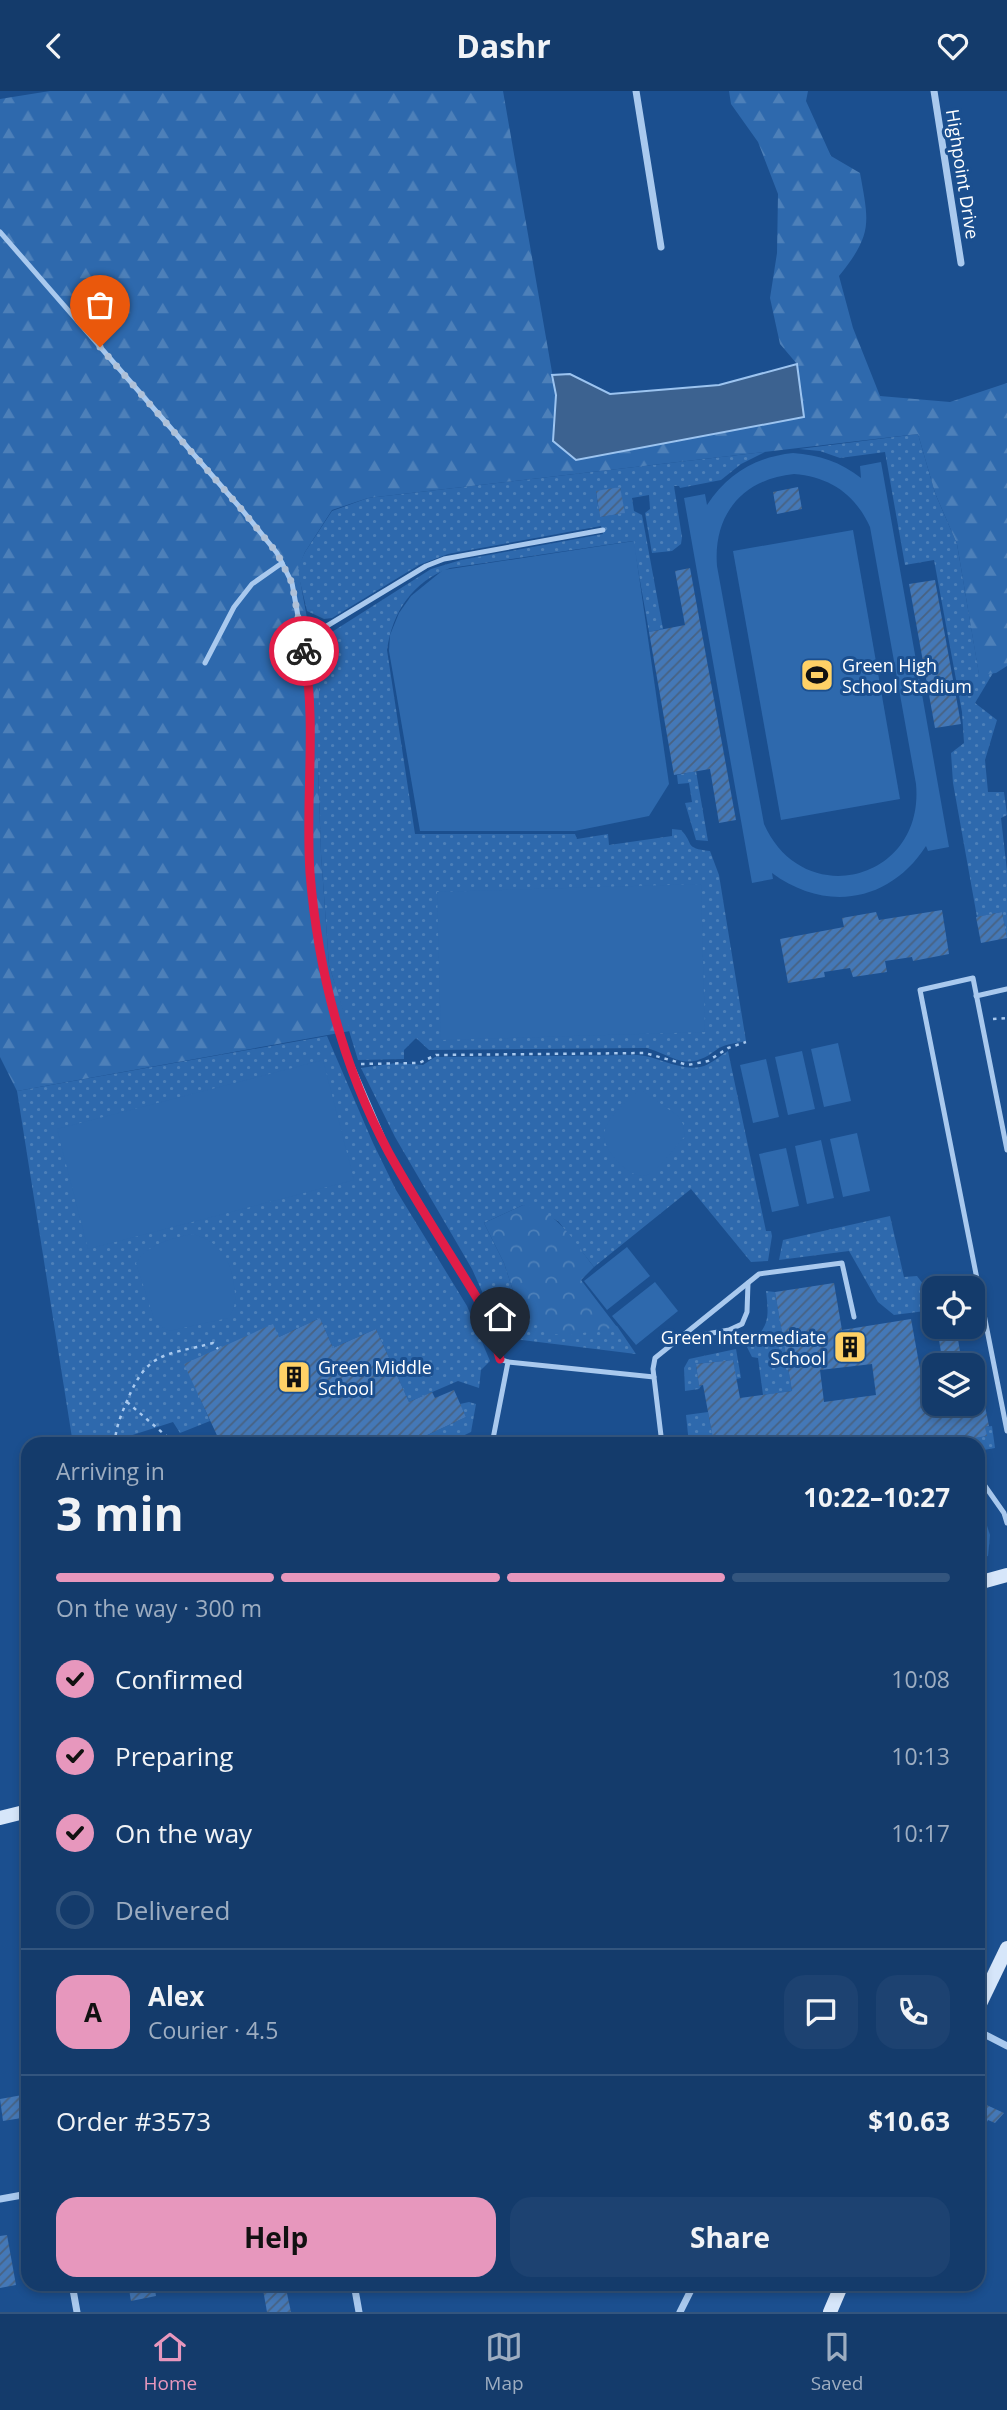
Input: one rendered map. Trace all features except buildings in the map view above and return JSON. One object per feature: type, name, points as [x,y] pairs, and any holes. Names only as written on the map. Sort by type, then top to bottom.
[{"type":"street","points":[[636,91],[661,247]]},
{"type":"street","name":"Highpoint Drive","points":[[933,91],[961,263]]},
{"type":"street","points":[[985,1581],[1007,1575]]},
{"type":"street","points":[[0,1818],[21,1813]]},
{"type":"street","points":[[985,1994],[1007,1948]]},
{"type":"street","points":[[985,2035],[1007,2046]]},
{"type":"street","points":[[0,2199],[21,2195]]},
{"type":"street","points":[[73,2291],[77,2312]]},
{"type":"street","points":[[355,2291],[359,2312]]},
{"type":"street","points":[[680,2312],[690,2291]]},
{"type":"street","points":[[830,2312],[839,2291]]},
{"type":"lane","points":[[0,232],[243,511],[277,553],[292,583],[307,666],[310,724],[310,874],[329,998],[351,1065],[389,1152],[483,1310],[500,1359],[508,1363],[654,1377]]},
{"type":"lane","points":[[302,641],[426,566],[444,559],[603,530]]},
{"type":"lane","points":[[205,663],[234,607],[252,584],[282,563]]},
{"type":"lane","points":[[1007,1150],[973,978],[920,990],[1007,1431]]},
{"type":"lane","points":[[976,996],[1007,989]]},
{"type":"lane","points":[[661,1437],[654,1377],[655,1358],[759,1274],[842,1263],[854,1317]]},
{"type":"lane","points":[[676,1339],[729,1331],[742,1324],[747,1312],[748,1283]]},
{"type":"lane","points":[[493,1437],[508,1363]]},
{"type":"lane","points":[[985,1486],[1004,1513],[1007,1524]]},
{"type":"lane","points":[[1004,1513],[1007,1505]]},
{"type":"path","points":[[351,1065],[419,1063],[436,1055],[645,1053],[688,1065],[708,1061],[728,1048],[746,1042]]},
{"type":"path","points":[[115,1437],[141,1372],[156,1358],[213,1343],[218,1349]]},
{"type":"path","points":[[127,1402],[167,1437]]},
{"type":"green space","points":[[50,91],[503,91],[556,395],[553,441],[797,364],[780,344],[770,298],[777,253],[778,194],[758,142],[731,104],[729,91],[808,91],[806,101],[831,156],[860,173],[866,227],[858,249],[839,276],[853,328],[880,396],[950,402],[1007,383],[1007,666],[996,673],[979,675],[957,544],[935,493],[918,434],[368,498],[332,510],[305,552],[298,569],[319,684],[321,854],[329,965],[350,1031],[17,1091],[0,1057],[0,99]]},
{"type":"green space","points":[[918,434],[935,493],[957,544],[979,674],[993,673],[975,703],[997,720],[985,760],[988,792],[1004,792],[1007,815],[1001,818],[1007,871],[1007,938],[1002,912],[977,917],[953,783],[951,753],[964,743],[962,712],[934,560],[905,565],[885,452],[840,458],[820,451],[799,449]]},
{"type":"green space","points":[[765,452],[741,464],[721,480],[680,488],[674,486],[682,537],[681,544],[672,551],[652,553],[645,513],[650,509],[649,495],[632,498],[634,511],[642,515],[663,629],[649,632],[633,541],[450,568],[425,581],[406,600],[394,623],[387,650],[415,834],[575,834],[577,839],[608,834],[609,845],[672,836],[672,829],[681,830],[693,847],[710,851],[719,875],[746,1041],[722,1047],[705,1057],[690,1061],[678,1060],[647,1048],[429,1050],[416,1038],[404,1050],[404,1059],[358,1060],[329,965],[321,854],[314,651],[324,637],[431,569],[461,560],[603,534],[601,526],[448,554],[419,565],[332,618],[324,619],[307,611],[297,569],[332,511],[368,498]],"holes":[[[620,487],[624,513],[600,517],[596,492]]]},
{"type":"green space","points":[[780,455],[812,455],[838,464],[861,478],[860,466],[881,462],[949,847],[928,851],[926,846],[911,865],[894,879],[876,890],[856,895],[835,897],[814,894],[793,886],[772,873],[773,879],[752,883],[684,498],[705,494],[707,505],[724,484],[744,469]],"holes":[[[794,474],[807,476],[840,489],[857,505],[870,527],[916,784],[914,817],[902,844],[882,862],[858,873],[832,876],[805,869],[782,852],[764,824],[717,566],[720,531],[734,503],[759,483]]]},
{"type":"green space","name":"Green High School Stadium","points":[[853,530],[900,799],[781,820],[733,551]]},
{"type":"green space","points":[[634,541],[669,784],[649,816],[575,831],[420,831],[389,651],[390,635],[399,613],[411,596],[443,570]]},
{"type":"green space","points":[[696,771],[708,841],[696,840],[685,803],[692,802],[689,783],[678,784],[677,775]]},
{"type":"green space","points":[[701,884],[705,1032],[441,1040],[437,892]]},
{"type":"green space","points":[[327,1036],[396,1190],[467,1306],[490,1361],[481,1370],[479,1388],[458,1381],[409,1402],[376,1329],[333,1348],[320,1318],[279,1337],[185,1364],[210,1421],[180,1433],[173,1422],[126,1437],[72,1437],[17,1091]]},
{"type":"green space","points":[[838,1043],[851,1101],[824,1107],[811,1049]]},
{"type":"green space","points":[[728,1051],[766,1231],[771,1231],[772,1236],[768,1261],[751,1262],[691,1189],[594,1267],[558,1221],[523,1205],[484,1223],[504,1263],[519,1309],[617,1326],[636,1354],[522,1340],[513,1336],[508,1340],[502,1336],[472,1269],[395,1137],[361,1068],[396,1063],[423,1065],[435,1057],[637,1055],[696,1068],[707,1065]]},
{"type":"green space","points":[[802,1051],[815,1109],[788,1115],[775,1057]]},
{"type":"green space","points":[[766,1059],[779,1117],[753,1123],[740,1065]]},
{"type":"green space","points":[[323,1060],[354,1180],[88,1249],[57,1129]]},
{"type":"green space","points":[[640,1089],[678,1116],[685,1136],[657,1168],[641,1176],[619,1163],[608,1148],[604,1135],[613,1115]]},
{"type":"green space","points":[[857,1133],[870,1191],[843,1197],[830,1139]]},
{"type":"green space","points":[[821,1140],[834,1198],[807,1204],[795,1146]]},
{"type":"green space","points":[[786,1148],[799,1206],[772,1212],[759,1154]]},
{"type":"green space","points":[[523,1205],[546,1213],[572,1238],[594,1267],[581,1280],[617,1327],[565,1336],[555,1334],[519,1309],[504,1263],[484,1223]]},
{"type":"green space","points":[[890,1216],[904,1277],[917,1276],[922,1283],[922,1311],[894,1315],[878,1302],[849,1251],[779,1260],[783,1240]]},
{"type":"green space","points":[[193,1234],[217,1247],[227,1260],[234,1286],[234,1307],[228,1318],[169,1331],[155,1322],[136,1263],[154,1247]]},
{"type":"green space","points":[[627,1247],[650,1276],[607,1310],[584,1281]]},
{"type":"green space","points":[[655,1282],[678,1311],[636,1345],[612,1316]]},
{"type":"green space","points":[[766,1291],[775,1292],[792,1391],[763,1395],[758,1358],[752,1357],[746,1345],[764,1328],[768,1308]]},
{"type":"green space","points":[[736,1349],[741,1378],[736,1379],[733,1360],[696,1364],[701,1386],[699,1389],[685,1391],[684,1368],[689,1359]]},
{"type":"green space","points":[[460,1404],[476,1404],[471,1432],[461,1437],[423,1437],[466,1417]]},
{"type":"green space","points":[[708,1412],[713,1437],[688,1437],[686,1415]]},
{"type":"green space","points":[[992,1426],[995,1448],[985,1450],[985,1437],[980,1437],[986,1436],[985,1427]]},
{"type":"green space","points":[[985,1520],[990,1535],[988,1556],[985,1557]]},
{"type":"shaded area","points":[[797,364],[804,417],[576,460],[553,441],[556,395],[552,375],[570,374],[610,394],[719,385]]},
{"type":"way so far","points":[[100,347],[277,553],[292,583],[304,651]]},
{"type":"place","name":"Green High School Stadium","points":[[817,675]]},
{"type":"place","name":"Green Intermediate School","points":[[850,1347]]},
{"type":"place","name":"Green Middle School","points":[[294,1377]]},
{"type":"route","points":[[304,651],[310,724],[310,874],[329,998],[343,1045],[389,1152],[477,1298],[489,1322],[500,1359]]}]
